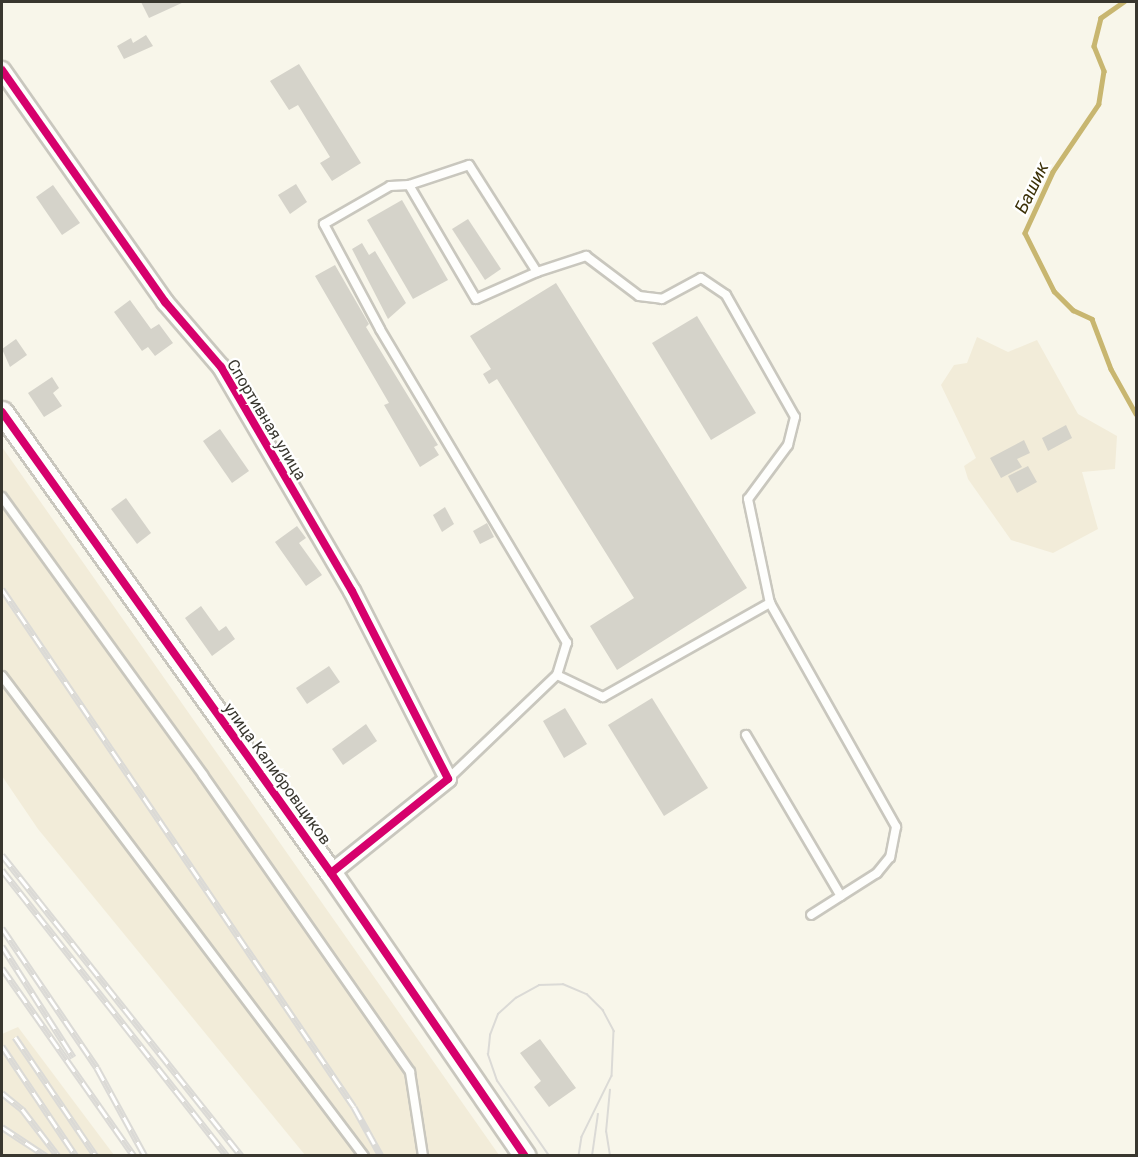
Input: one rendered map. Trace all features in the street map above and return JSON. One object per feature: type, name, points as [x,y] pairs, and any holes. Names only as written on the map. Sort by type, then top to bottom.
[{"type":"street","name":"Спортивная улица","points":[[2,70],[165,302],[220,368],[352,591],[448,779]]},
{"type":"street","name":"улица Калибровщиков","points":[[2,412],[331,873],[525,1155]]},
{"type":"street","points":[[331,873],[448,779]]},
{"type":"lane","points":[[448,779],[557,675],[567,643],[562,629],[380,329],[324,224],[390,186],[409,185],[469,165],[537,272]]},
{"type":"lane","points":[[409,185],[476,299],[537,272],[586,256],[639,296],[662,299],[701,278],[726,295],[795,417],[788,445],[748,499],[770,603],[897,827],[890,857],[877,873],[812,915]]},
{"type":"lane","points":[[2,497],[203,775],[410,1072],[419,1155]]},
{"type":"lane","points":[[557,675],[603,697],[770,603]]},
{"type":"lane","points":[[2,676],[364,1155]]},
{"type":"lane","points":[[746,735],[841,896]]},
{"type":"shaded area","points":[[977,337],[1008,352],[1037,340],[1078,414],[1117,436],[1115,469],[1082,472],[1098,529],[1053,553],[1011,540],[968,479],[964,466],[976,458],[941,385],[954,365],[967,363]]},
{"type":"shaded area","points":[[2,447],[499,1155],[305,1155],[38,829],[2,776]]},
{"type":"shaded area","points":[[18,1027],[114,1155],[2,1155],[2,1034]]},
{"type":"building","points":[[141,2],[184,2],[149,18]]},
{"type":"building","points":[[146,35],[153,46],[124,59],[117,46],[131,38],[133,43]]},
{"type":"building","points":[[299,64],[361,163],[332,181],[320,163],[330,157],[298,105],[289,110],[270,81]]},
{"type":"building","points":[[296,184],[307,202],[290,214],[278,195]]},
{"type":"building","points":[[53,185],[80,223],[62,235],[36,197]]},
{"type":"building","points":[[402,200],[448,280],[413,299],[367,220]]},
{"type":"building","points":[[468,219],[501,269],[485,280],[452,229]]},
{"type":"building","points":[[362,243],[369,255],[375,251],[406,303],[388,319],[352,249]]},
{"type":"building","points":[[335,265],[369,324],[366,327],[438,445],[434,447],[439,455],[420,467],[384,405],[389,403],[315,276]]},
{"type":"building","points":[[556,283],[747,588],[617,670],[590,626],[634,598],[497,379],[489,384],[483,374],[491,369],[470,336]]},
{"type":"building","points":[[130,300],[151,329],[159,324],[173,343],[155,356],[148,347],[142,351],[114,312]]},
{"type":"building","points":[[697,316],[756,413],[711,440],[652,343]]},
{"type":"building","points":[[16,339],[27,355],[10,367],[2,349]]},
{"type":"building","points":[[52,377],[59,388],[53,393],[62,406],[44,417],[28,393]]},
{"type":"building","points":[[1066,425],[1072,438],[1048,451],[1042,438]]},
{"type":"building","points":[[220,429],[249,471],[232,483],[203,441]]},
{"type":"building","points":[[1024,440],[1030,453],[1017,459],[1022,467],[1001,478],[990,458]]},
{"type":"building","points":[[1028,466],[1037,482],[1017,493],[1008,476]]},
{"type":"building","points":[[126,498],[151,533],[137,544],[111,509]]},
{"type":"building","points":[[445,507],[454,524],[442,532],[433,515]]},
{"type":"building","points":[[487,523],[494,537],[480,544],[473,531]]},
{"type":"building","points":[[297,526],[306,538],[299,543],[322,575],[306,586],[275,542]]},
{"type":"building","points":[[201,606],[219,631],[226,626],[235,639],[212,656],[185,618]]},
{"type":"building","points":[[329,666],[340,682],[307,704],[296,688]]},
{"type":"building","points":[[652,698],[708,788],[664,816],[608,725]]},
{"type":"building","points":[[565,708],[587,744],[564,758],[543,721]]},
{"type":"building","points":[[366,724],[377,741],[343,765],[332,749]]},
{"type":"building","points":[[540,1039],[576,1088],[549,1107],[534,1087],[541,1081],[520,1053]]},
{"type":"waterway","name":"Башик","points":[[1124,2],[1101,18],[1094,46],[1104,71],[1099,104],[1053,172],[1025,233],[1054,291],[1073,310],[1092,319],[1111,369],[1136,414]]},
{"type":"tram line","points":[[549,1156],[497,1081],[488,1055],[490,1035],[498,1014],[516,998],[539,985],[563,984],[587,994],[603,1010],[614,1031],[612,1076],[582,1137],[579,1156]]},
{"type":"tram line","points":[[610,1090],[606,1132],[610,1156]]},
{"type":"tram line","points":[[592,1156],[598,1114]]},
{"type":"railway","points":[[2,589],[354,1107],[381,1156]]},
{"type":"railway","points":[[2,855],[241,1156]]},
{"type":"railway","points":[[2,870],[227,1156]]},
{"type":"railway","points":[[2,928],[97,1068],[145,1156]]},
{"type":"railway","points":[[2,946],[73,1057]]},
{"type":"railway","points":[[2,968],[134,1156]]},
{"type":"railway","points":[[15,1037],[96,1156]]},
{"type":"railway","points":[[2,1046],[76,1156]]},
{"type":"railway","points":[[2,1093],[22,1109],[58,1156]]},
{"type":"railway","points":[[2,1127],[46,1156]]},
{"type":"cycle path","points":[[2,70],[165,302],[221,367],[352,591],[448,779],[331,873]]},
{"type":"cycle path","points":[[2,412],[331,873],[525,1156]]}]
